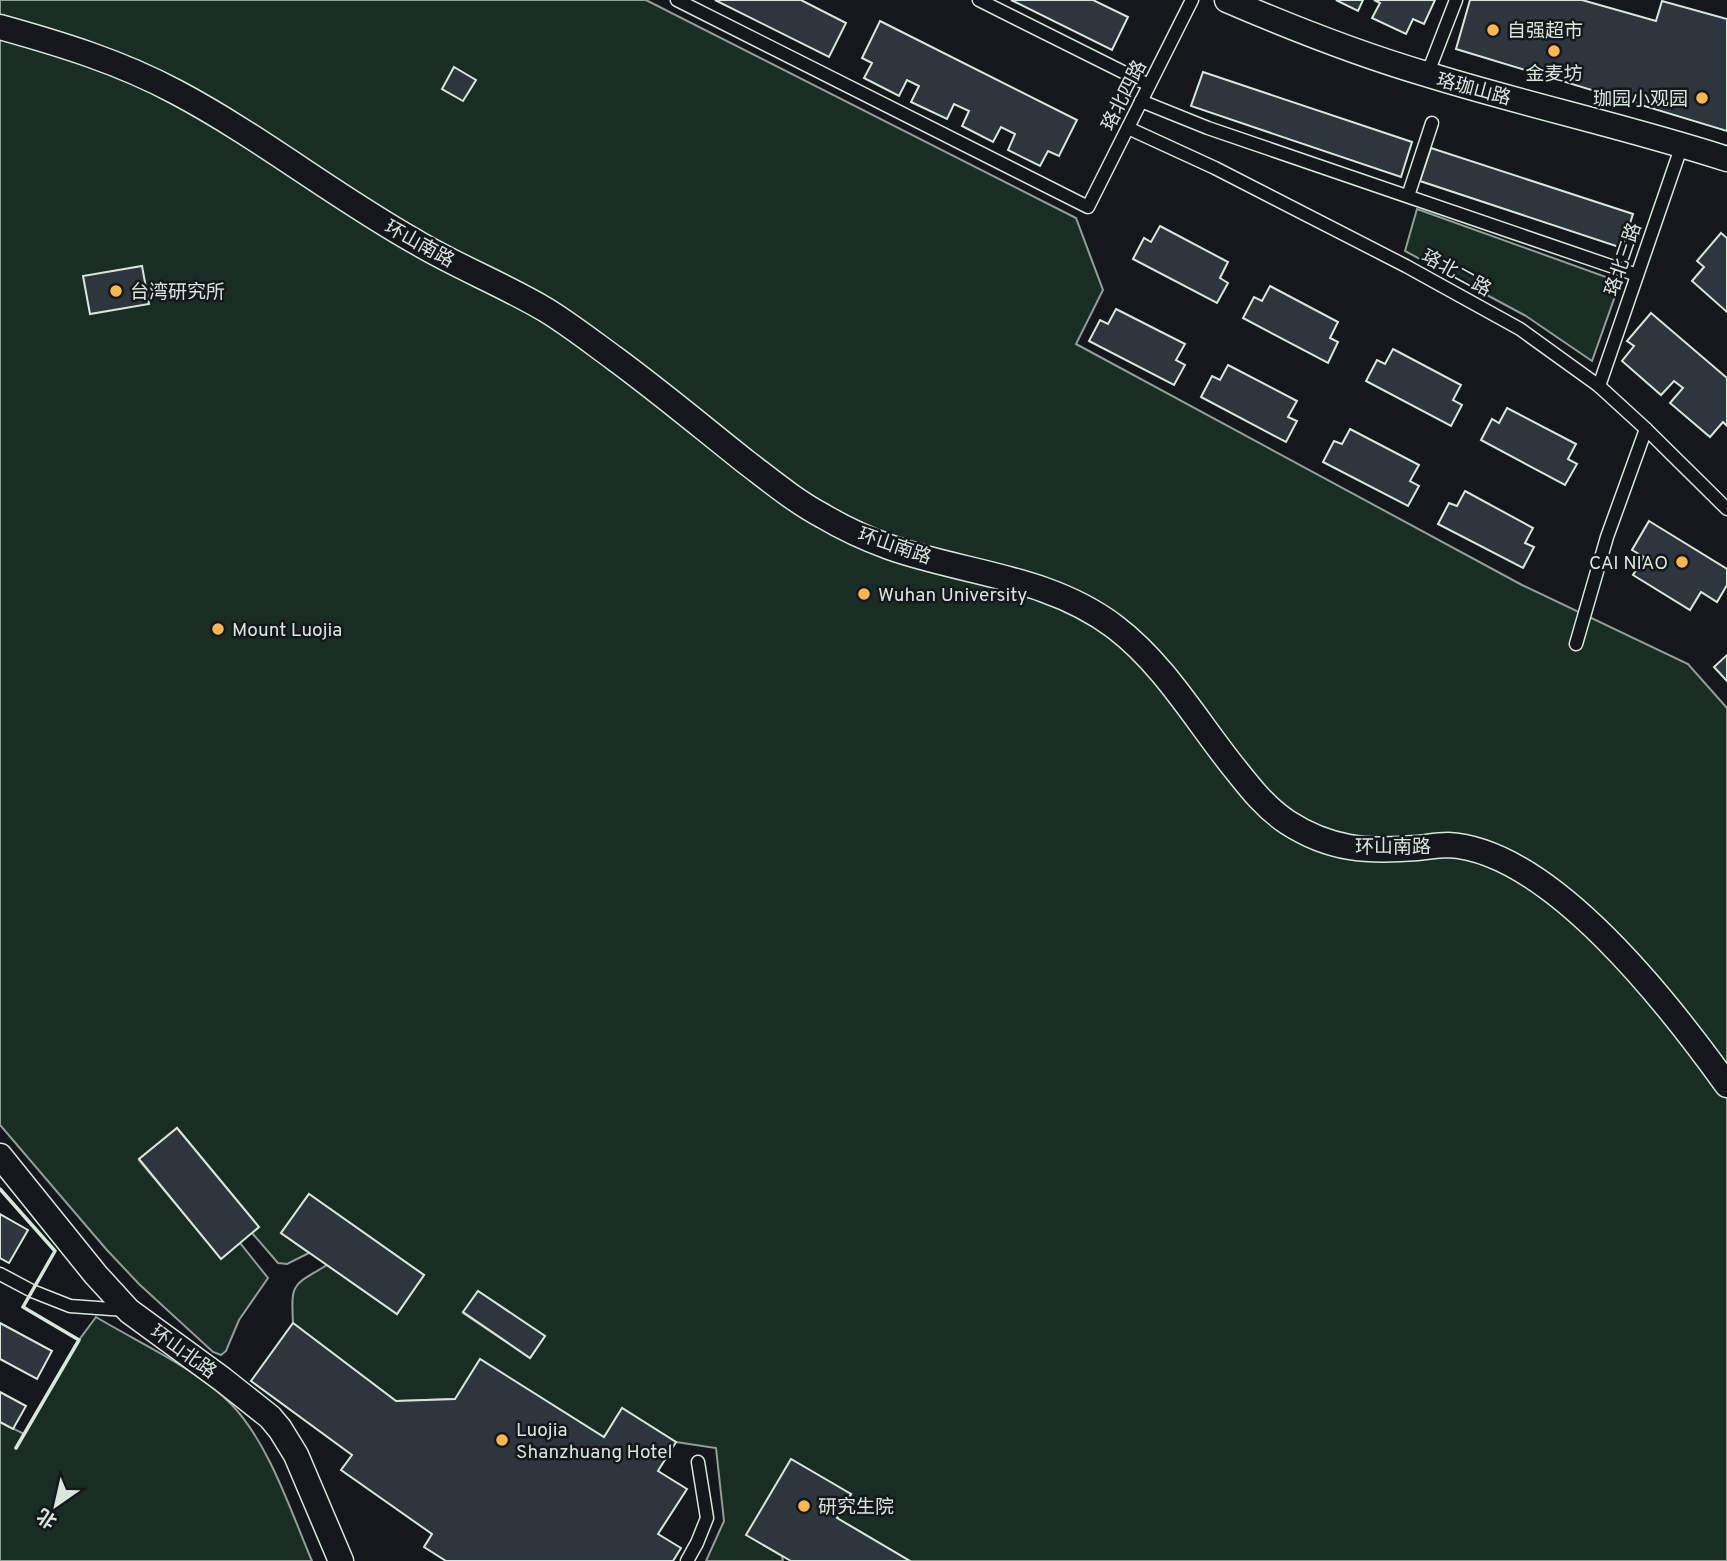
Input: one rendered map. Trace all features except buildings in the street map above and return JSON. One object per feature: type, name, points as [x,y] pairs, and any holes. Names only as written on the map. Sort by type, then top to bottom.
[{"type":"street","name":"珞珈山路","points":[[1227,0],[1354,51],[1427,75],[1727,159]]},
{"type":"street","name":"环山南路","points":[[0,27],[77,49],[178,93],[418,244],[546,310],[617,360],[786,493],[823,516],[891,548],[1013,578],[1048,591],[1078,604],[1110,623],[1162,672],[1256,795],[1280,817],[1301,831],[1331,844],[1367,851],[1448,845],[1480,851],[1507,861],[1576,910],[1661,999],[1727,1085]]},
{"type":"street","name":"环山北路","points":[[0,1156],[128,1311],[222,1378],[270,1417],[296,1455],[341,1561]]},
{"type":"lane","name":"珞北四路","points":[[677,0],[1087,207],[1192,0]]},
{"type":"lane","points":[[979,0],[1149,85]]},
{"type":"lane","points":[[1427,75],[1455,0]]},
{"type":"lane","points":[[1141,101],[1208,128],[1637,275]]},
{"type":"lane","points":[[1408,196],[1432,123]]},
{"type":"lane","name":"珞北二路","points":[[1128,128],[1406,266],[1520,329],[1599,386],[1727,509]]},
{"type":"lane","name":"珞北三路","points":[[1599,386],[1682,145]]},
{"type":"lane","points":[[1576,644],[1607,537],[1646,429]]},
{"type":"lane","points":[[0,1274],[32,1291],[70,1306],[128,1311]]},
{"type":"lane","points":[[687,1561],[707,1518],[698,1462]]},
{"type":"green space","name":"Wuhan University","points":[[0,0],[646,0],[1076,218],[1103,290],[1076,344],[1522,585],[1688,664],[1727,708],[1727,1561],[910,1561],[837,1518],[851,1494],[791,1459],[747,1535],[782,1556],[783,1561],[706,1561],[724,1521],[716,1448],[676,1442],[623,1409],[604,1437],[455,1399],[396,1401],[293,1323],[296,1286],[327,1265],[397,1314],[424,1275],[309,1194],[281,1233],[309,1253],[287,1264],[278,1263],[252,1233],[259,1227],[177,1128],[139,1160],[221,1258],[240,1243],[268,1278],[239,1320],[226,1351],[221,1355],[213,1352],[139,1284],[0,1125]],"holes":[[[478,1291],[545,1336],[530,1358],[463,1313]]]},
{"type":"green space","points":[[1417,209],[1620,282],[1592,361],[1526,316],[1405,251]]},
{"type":"green space","points":[[96,1317],[184,1367],[231,1404],[245,1420],[268,1458],[312,1561],[0,1561],[0,1422],[24,1434],[79,1340]]},
{"type":"wall","points":[[0,1189],[55,1251],[23,1307],[79,1340],[16,1448]]},
{"type":"place","name":"自强超市","points":[[1493,30]]},
{"type":"place","name":"金麦坊","points":[[1554,51]]},
{"type":"place","name":"珈园小观园","points":[[1702,98]]},
{"type":"place","name":"台湾研究所","points":[[116,291]]},
{"type":"place","name":"CAI NIAO","points":[[1682,562]]},
{"type":"place","name":"Wuhan University","points":[[864,594]]},
{"type":"place","name":"Mount Luojia","points":[[218,629]]},
{"type":"place","name":"Luojia Shanzhuang Hotel","points":[[502,1440]]},
{"type":"place","name":"研究生院","points":[[804,1506]]}]
